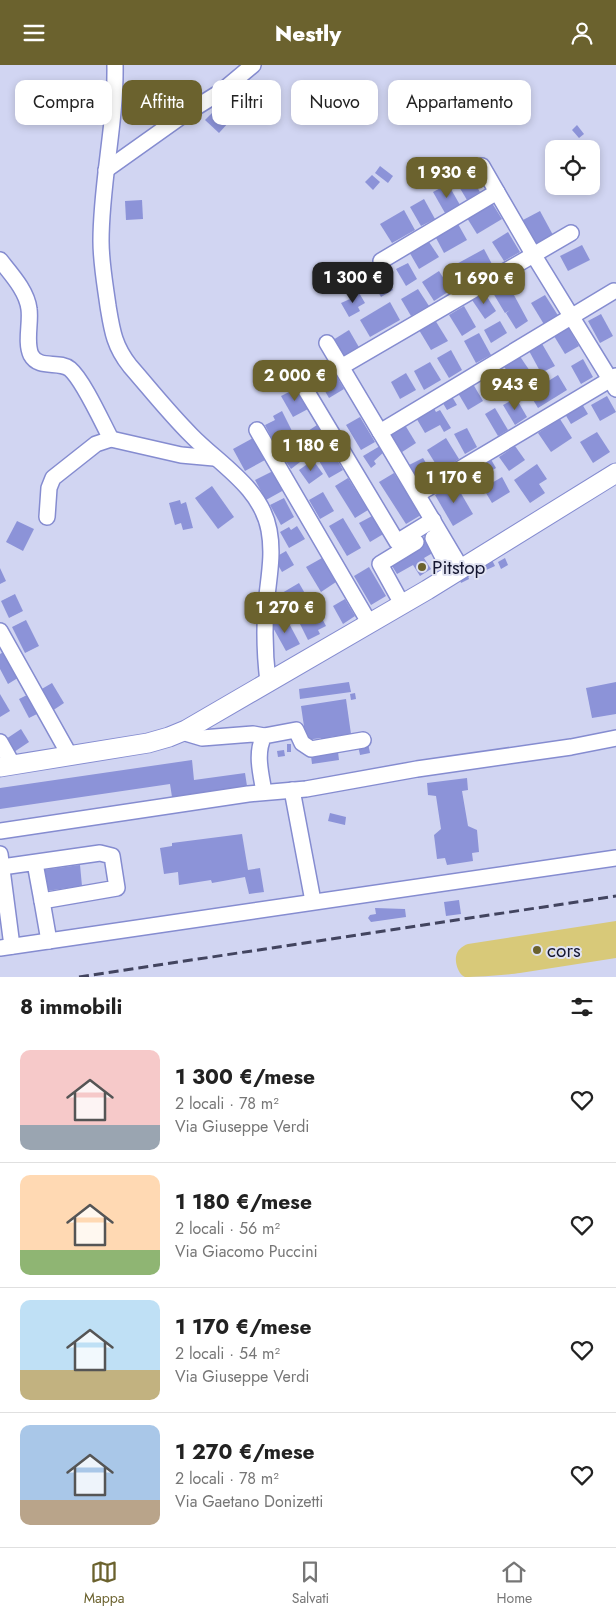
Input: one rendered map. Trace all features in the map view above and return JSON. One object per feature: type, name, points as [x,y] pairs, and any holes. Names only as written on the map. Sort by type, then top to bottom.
[{"type":"main road","points":[[6,766],[154,742],[182,732],[370,624],[616,473]]},
{"type":"street","points":[[115,65],[113,113],[101,230],[102,256],[111,322],[117,347],[136,373],[190,434],[214,458],[240,479],[261,508],[269,530],[271,561],[265,631],[268,682]]},
{"type":"street","points":[[106,170],[182,116],[222,91],[253,65]]},
{"type":"street","points":[[418,494],[614,382],[571,317],[482,166]]},
{"type":"street","points":[[381,261],[497,192]]},
{"type":"street","points":[[341,367],[571,233]]},
{"type":"street","points":[[0,260],[21,289],[28,303],[29,345],[32,356],[39,362],[64,366],[71,370],[81,384],[111,439]]},
{"type":"street","points":[[380,432],[614,291]]},
{"type":"street","points":[[328,343],[433,520],[457,571]]},
{"type":"street","points":[[301,382],[398,542],[433,520]]},
{"type":"street","points":[[257,429],[370,624]]},
{"type":"street","points":[[47,517],[49,488],[52,478],[96,444],[111,439],[182,455],[214,458]]},
{"type":"street","points":[[402,604],[380,564],[430,533],[457,571]]},
{"type":"street","points":[[0,631],[70,756]]},
{"type":"street","points":[[182,732],[202,738],[253,733],[264,735],[296,730],[302,743],[311,749],[363,740]]},
{"type":"street","points":[[264,735],[260,744],[260,766],[264,792]]},
{"type":"street","points":[[0,831],[264,792],[292,790],[616,738]]},
{"type":"street","points":[[0,742],[6,766]]},
{"type":"street","points":[[292,790],[314,901]]},
{"type":"street","points":[[42,901],[117,888],[112,857],[100,853],[35,863],[1,860],[6,947],[616,858]]},
{"type":"street","points":[[35,863],[49,941]]},
{"type":"shaded area","name":"cors","points":[[616,921],[616,958],[515,974],[477,977],[463,976],[457,966],[457,952],[468,944]]},
{"type":"building","points":[[212,113],[212,125],[226,125],[219,133],[205,120]]},
{"type":"building","points":[[577,125],[584,134],[579,138],[572,130]]},
{"type":"building","points":[[380,166],[393,176],[388,183],[375,173]]},
{"type":"building","points":[[468,172],[480,192],[467,200],[455,180]]},
{"type":"building","points":[[372,175],[380,182],[373,190],[365,182]]},
{"type":"building","points":[[448,184],[460,205],[445,213],[433,192]]},
{"type":"building","points":[[424,199],[435,219],[421,226],[410,207]]},
{"type":"building","points":[[142,200],[143,219],[126,220],[125,201]]},
{"type":"building","points":[[492,203],[502,219],[477,234],[467,218]]},
{"type":"building","points":[[404,210],[415,230],[392,243],[380,224]]},
{"type":"building","points":[[540,211],[553,235],[536,244],[523,220]]},
{"type":"building","points":[[458,224],[467,240],[444,253],[435,236]]},
{"type":"building","points":[[508,232],[520,252],[504,261],[492,242]]},
{"type":"building","points":[[427,239],[439,257],[419,269],[408,250]]},
{"type":"building","points":[[582,245],[590,260],[568,271],[560,256]]},
{"type":"building","points":[[484,249],[493,266],[460,283],[451,267]]},
{"type":"building","points":[[408,263],[417,279],[406,286],[396,269]]},
{"type":"building","points":[[382,271],[393,290],[381,297],[370,278]]},
{"type":"building","points":[[439,271],[451,290],[434,301],[422,282]]},
{"type":"building","points":[[508,284],[528,321],[516,329],[506,313],[510,310],[505,313],[493,293]]},
{"type":"building","points":[[418,289],[429,306],[411,316],[401,299]]},
{"type":"building","points":[[358,291],[365,303],[358,307],[360,311],[349,317],[341,303],[350,299],[349,296]]},
{"type":"building","points":[[484,292],[496,311],[485,319],[472,300]]},
{"type":"building","points":[[545,295],[559,317],[545,326],[531,303]]},
{"type":"building","points":[[390,302],[400,320],[370,337],[360,320]]},
{"type":"building","points":[[464,306],[476,327],[462,336],[449,315]]},
{"type":"building","points":[[601,314],[613,336],[600,343],[588,321]]},
{"type":"building","points":[[435,320],[448,341],[431,350],[419,330]]},
{"type":"building","points":[[500,321],[507,333],[491,343],[484,330]]},
{"type":"building","points":[[568,327],[579,346],[565,354],[554,336]]},
{"type":"building","points":[[349,330],[360,349],[344,358],[333,340]]},
{"type":"building","points":[[479,333],[491,355],[476,363],[464,341]]},
{"type":"building","points":[[541,342],[555,366],[541,373],[528,349]]},
{"type":"building","points":[[451,350],[462,370],[449,378],[437,358]]},
{"type":"building","points":[[519,355],[534,377],[518,388],[503,365]]},
{"type":"building","points":[[583,359],[593,377],[581,384],[571,366]]},
{"type":"building","points":[[430,362],[441,380],[424,390],[414,371]]},
{"type":"building","points":[[334,372],[344,389],[329,398],[319,381]]},
{"type":"building","points":[[501,372],[512,391],[494,401],[483,382]]},
{"type":"building","points":[[406,373],[416,390],[400,399],[391,382]]},
{"type":"building","points":[[558,375],[567,390],[538,408],[529,393]]},
{"type":"building","points":[[473,384],[483,401],[468,410],[458,393]]},
{"type":"building","points":[[297,388],[308,409],[293,417],[281,396]]},
{"type":"building","points":[[451,395],[457,405],[447,410],[441,400]]},
{"type":"building","points":[[607,396],[616,412],[600,421],[591,405]]},
{"type":"building","points":[[516,398],[527,417],[515,425],[503,405]]},
{"type":"building","points":[[582,404],[588,414],[571,424],[565,414]]},
{"type":"building","points":[[432,405],[436,412],[440,410],[451,428],[444,432],[440,425],[425,433],[415,416]]},
{"type":"building","points":[[495,408],[508,430],[498,436],[485,414]]},
{"type":"building","points":[[282,411],[292,431],[273,441],[265,425],[275,420],[273,416]]},
{"type":"building","points":[[360,417],[375,442],[361,450],[346,425]]},
{"type":"building","points":[[560,419],[572,438],[551,452],[538,433]]},
{"type":"building","points":[[317,425],[327,441],[312,451],[302,435]]},
{"type":"building","points":[[405,425],[416,443],[399,454],[387,436]]},
{"type":"building","points":[[467,428],[477,447],[465,454],[454,434]]},
{"type":"building","points":[[597,432],[610,452],[593,463],[580,442]]},
{"type":"building","points":[[253,438],[265,460],[245,471],[233,449]]},
{"type":"building","points":[[446,438],[459,459],[440,471],[427,450]]},
{"type":"building","points":[[380,446],[384,452],[374,461],[376,464],[371,468],[363,456]]},
{"type":"building","points":[[515,446],[525,460],[509,471],[499,457]]},
{"type":"building","points":[[295,447],[304,459],[291,469],[282,456]]},
{"type":"building","points":[[332,451],[343,470],[329,478],[318,459]]},
{"type":"building","points":[[489,456],[496,468],[478,479],[471,467]]},
{"type":"building","points":[[423,458],[434,476],[418,485],[407,466]]},
{"type":"building","points":[[313,460],[323,474],[309,484],[299,470]]},
{"type":"building","points":[[537,464],[547,479],[539,484],[545,493],[530,503],[514,480]]},
{"type":"building","points":[[273,471],[284,490],[266,500],[255,480]]},
{"type":"building","points":[[394,473],[421,515],[406,524],[379,482]]},
{"type":"building","points":[[502,477],[510,492],[492,503],[483,488]]},
{"type":"building","points":[[348,478],[368,510],[355,518],[335,486]]},
{"type":"building","points":[[455,483],[473,514],[453,526],[435,495]]},
{"type":"building","points":[[212,486],[234,517],[218,529],[195,498]]},
{"type":"building","points":[[323,492],[334,511],[320,519],[309,500]]},
{"type":"building","points":[[284,498],[294,517],[281,525],[270,505]]},
{"type":"building","points":[[180,500],[181,504],[186,502],[193,528],[183,530],[181,523],[175,525],[169,503]]},
{"type":"building","points":[[374,515],[385,533],[370,542],[359,523]]},
{"type":"building","points":[[343,518],[361,548],[347,556],[329,526]]},
{"type":"building","points":[[17,521],[34,529],[23,551],[6,542]]},
{"type":"building","points":[[297,526],[305,539],[289,548],[280,532],[289,527],[291,530]]},
{"type":"building","points":[[428,537],[436,551],[424,558],[431,569],[420,576],[413,565],[397,574],[389,561]]},
{"type":"building","points":[[286,551],[294,565],[282,572],[274,558]]},
{"type":"building","points":[[322,558],[336,582],[321,592],[306,567]]},
{"type":"building","points":[[491,558],[495,566],[484,571],[480,563]]},
{"type":"building","points":[[505,558],[508,565],[501,569],[498,562]]},
{"type":"building","points":[[369,567],[386,596],[371,605],[354,576]]},
{"type":"building","points":[[0,568],[6,581],[0,584]]},
{"type":"building","points":[[468,576],[469,579],[461,583],[460,580]]},
{"type":"building","points":[[299,583],[307,597],[290,607],[282,593]]},
{"type":"building","points":[[15,594],[23,611],[9,618],[1,601]]},
{"type":"building","points":[[345,599],[355,616],[343,624],[333,606]]},
{"type":"building","points":[[315,605],[326,626],[318,630],[320,634],[308,640],[297,618],[303,615],[301,612]]},
{"type":"building","points":[[285,616],[300,644],[286,651],[271,624]]},
{"type":"building","points":[[26,620],[39,646],[25,653],[12,627]]},
{"type":"building","points":[[7,650],[21,676],[8,684],[0,669],[0,654]]},
{"type":"building","points":[[349,682],[351,692],[300,699],[299,689]]},
{"type":"building","points":[[616,682],[616,714],[592,718],[586,688]]},
{"type":"building","points":[[52,683],[64,703],[52,711],[40,690]]},
{"type":"building","points":[[355,693],[356,699],[351,700],[350,694]]},
{"type":"building","points":[[0,694],[10,711],[0,717]]},
{"type":"building","points":[[29,694],[39,713],[29,718],[19,699]]},
{"type":"building","points":[[346,699],[351,734],[330,737],[330,741],[322,742],[321,738],[306,740],[301,706]]},
{"type":"building","points":[[21,729],[29,742],[14,752],[6,739]]},
{"type":"building","points":[[368,743],[370,753],[360,755],[358,745]]},
{"type":"building","points":[[287,744],[291,744],[291,752],[287,752]]},
{"type":"building","points":[[284,750],[285,756],[278,757],[277,751]]},
{"type":"building","points":[[338,752],[339,760],[312,764],[311,756]]},
{"type":"building","points":[[192,760],[194,780],[245,773],[247,786],[172,797],[170,784],[0,809],[0,788]]},
{"type":"building","points":[[467,778],[468,790],[462,791],[468,826],[477,830],[479,852],[472,853],[473,861],[447,865],[445,858],[437,859],[434,835],[441,829],[436,796],[428,795],[427,783]]},
{"type":"building","points":[[330,813],[346,817],[345,825],[328,821]]},
{"type":"building","points":[[242,834],[248,870],[260,868],[264,892],[249,894],[245,877],[212,883],[211,880],[179,885],[178,872],[164,874],[160,848],[172,846],[172,843]]},
{"type":"building","points":[[80,865],[82,886],[46,891],[43,870]]},
{"type":"building","points":[[459,900],[461,914],[446,916],[444,902]]},
{"type":"building","points":[[375,908],[405,909],[406,917],[371,922],[368,918],[370,915],[376,914]]},
{"type":"railway","points":[[79,977],[616,896]]},
{"type":"place","name":"Pitstop","points":[[422,567]]},
{"type":"place","name":"cors","points":[[537,950]]}]
